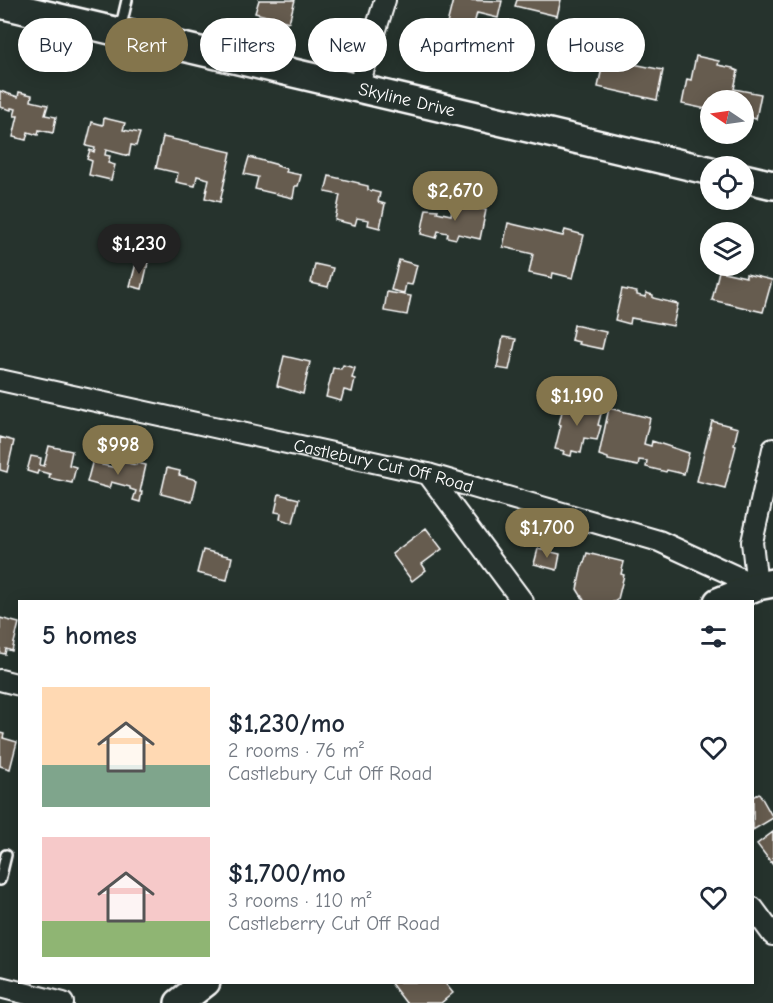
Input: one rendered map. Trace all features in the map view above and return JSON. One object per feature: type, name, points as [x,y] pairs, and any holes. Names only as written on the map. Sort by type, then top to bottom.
[{"type":"street","points":[[357,88],[385,0]]},
{"type":"street","name":"Skyline Drive","points":[[0,4],[105,28]]},
{"type":"street","name":"Skyline Drive","points":[[188,48],[700,168]]},
{"type":"street","points":[[754,180],[773,185]]},
{"type":"street","name":"Castlebury Cut Off Road","points":[[0,380],[428,474],[659,541],[765,585]]},
{"type":"street","points":[[724,600],[765,585],[752,542],[773,449]]},
{"type":"street","points":[[428,474],[522,600]]},
{"type":"street","points":[[0,680],[18,684]]},
{"type":"street","points":[[754,909],[773,935]]},
{"type":"street","points":[[179,1003],[203,984]]},
{"type":"street","points":[[0,987],[63,1003]]},
{"type":"lane","points":[[123,18],[127,0]]},
{"type":"lane","points":[[0,880],[6,855]]},
{"type":"building","points":[[259,0],[295,0],[290,18],[274,18],[255,13]]},
{"type":"building","points":[[453,0],[502,1],[498,18],[477,13],[476,18],[448,18]]},
{"type":"building","points":[[517,0],[561,0],[557,16],[515,6]]},
{"type":"building","points":[[696,56],[719,61],[718,65],[738,71],[734,89],[739,90],[700,90],[700,108],[682,104],[687,79],[691,80]]},
{"type":"building","points":[[645,66],[663,70],[657,100],[598,87],[601,72],[645,72]]},
{"type":"building","points":[[0,91],[18,97],[19,92],[32,95],[31,101],[48,105],[45,115],[56,117],[53,133],[39,130],[38,135],[28,132],[26,140],[13,137],[18,116],[14,116],[16,109],[0,107]]},
{"type":"building","points":[[754,93],[761,94],[756,119],[754,118]]},
{"type":"building","points":[[104,118],[125,123],[123,130],[140,133],[136,146],[131,145],[129,156],[106,150],[105,155],[110,156],[108,163],[115,165],[111,180],[89,175],[92,161],[87,159],[90,150],[94,152],[95,148],[86,146],[92,122],[103,125]]},
{"type":"building","points":[[163,137],[231,152],[220,202],[205,198],[209,179],[197,176],[195,186],[176,182],[178,173],[156,168]]},
{"type":"building","points":[[249,157],[278,165],[287,169],[286,172],[301,175],[298,186],[295,186],[293,198],[255,189],[258,177],[244,174]]},
{"type":"building","points":[[329,176],[368,186],[368,190],[380,193],[378,202],[385,204],[380,228],[368,225],[369,220],[357,218],[355,225],[335,220],[340,195],[325,192]]},
{"type":"building","points":[[453,203],[486,210],[480,239],[458,234],[456,239],[447,237],[448,233],[438,231],[436,238],[421,234],[426,209],[438,210],[437,212],[451,215]]},
{"type":"building","points":[[508,223],[563,236],[565,230],[584,235],[573,278],[553,273],[552,278],[529,273],[533,254],[503,247]]},
{"type":"building","points":[[137,260],[148,263],[142,289],[130,286]]},
{"type":"building","points":[[399,260],[417,265],[412,285],[406,284],[404,293],[391,290]]},
{"type":"building","points":[[315,264],[333,268],[328,287],[311,283]]},
{"type":"building","points":[[718,276],[754,276],[772,280],[763,312],[712,300]]},
{"type":"building","points":[[622,289],[637,292],[637,295],[645,297],[646,293],[653,295],[653,298],[678,304],[673,326],[631,318],[630,324],[615,320]]},
{"type":"building","points":[[387,292],[411,296],[407,315],[384,311]]},
{"type":"building","points":[[574,325],[606,332],[602,349],[578,344],[579,342],[571,340]]},
{"type":"building","points":[[503,337],[516,339],[509,370],[497,368]]},
{"type":"building","points":[[284,356],[310,362],[303,394],[277,386]]},
{"type":"building","points":[[343,365],[355,368],[352,392],[344,390],[341,401],[326,397],[333,368],[341,369]]},
{"type":"building","points":[[564,403],[573,406],[574,403],[602,410],[597,440],[584,438],[581,453],[572,451],[571,456],[555,449]]},
{"type":"building","points":[[609,408],[650,418],[644,444],[651,446],[652,441],[689,453],[684,474],[646,467],[647,461],[639,460],[638,466],[608,460],[599,455]]},
{"type":"building","points":[[712,421],[738,428],[734,445],[736,446],[725,488],[697,481]]},
{"type":"building","points":[[0,437],[14,441],[7,472],[0,470]]},
{"type":"building","points":[[49,446],[72,451],[69,465],[76,467],[72,483],[49,478],[50,474],[27,471],[31,456],[41,458],[40,465],[44,466]]},
{"type":"building","points":[[94,456],[103,459],[102,465],[117,468],[119,461],[146,465],[140,502],[133,500],[136,491],[130,487],[111,482],[109,488],[87,482]]},
{"type":"building","points":[[167,468],[180,471],[179,475],[197,480],[192,502],[161,494]]},
{"type":"building","points":[[279,494],[299,499],[293,523],[280,519],[281,513],[275,512]]},
{"type":"building","points":[[426,528],[442,549],[422,564],[426,570],[412,581],[392,554]]},
{"type":"building","points":[[538,549],[560,554],[557,570],[534,564]]},
{"type":"building","points":[[203,550],[232,557],[227,580],[197,573]]},
{"type":"building","points":[[587,553],[624,562],[621,574],[624,575],[618,599],[584,600],[577,589]]},
{"type":"building","points":[[0,618],[18,623],[12,651],[6,649],[5,654],[0,653]]},
{"type":"building","points":[[0,733],[4,734],[3,738],[17,742],[10,769],[0,766]]},
{"type":"building","points":[[759,793],[773,818],[754,829],[754,796]]},
{"type":"building","points":[[773,832],[773,865],[757,844]]},
{"type":"building","points":[[392,984],[446,984],[453,993],[441,1003],[406,1003]]}]
